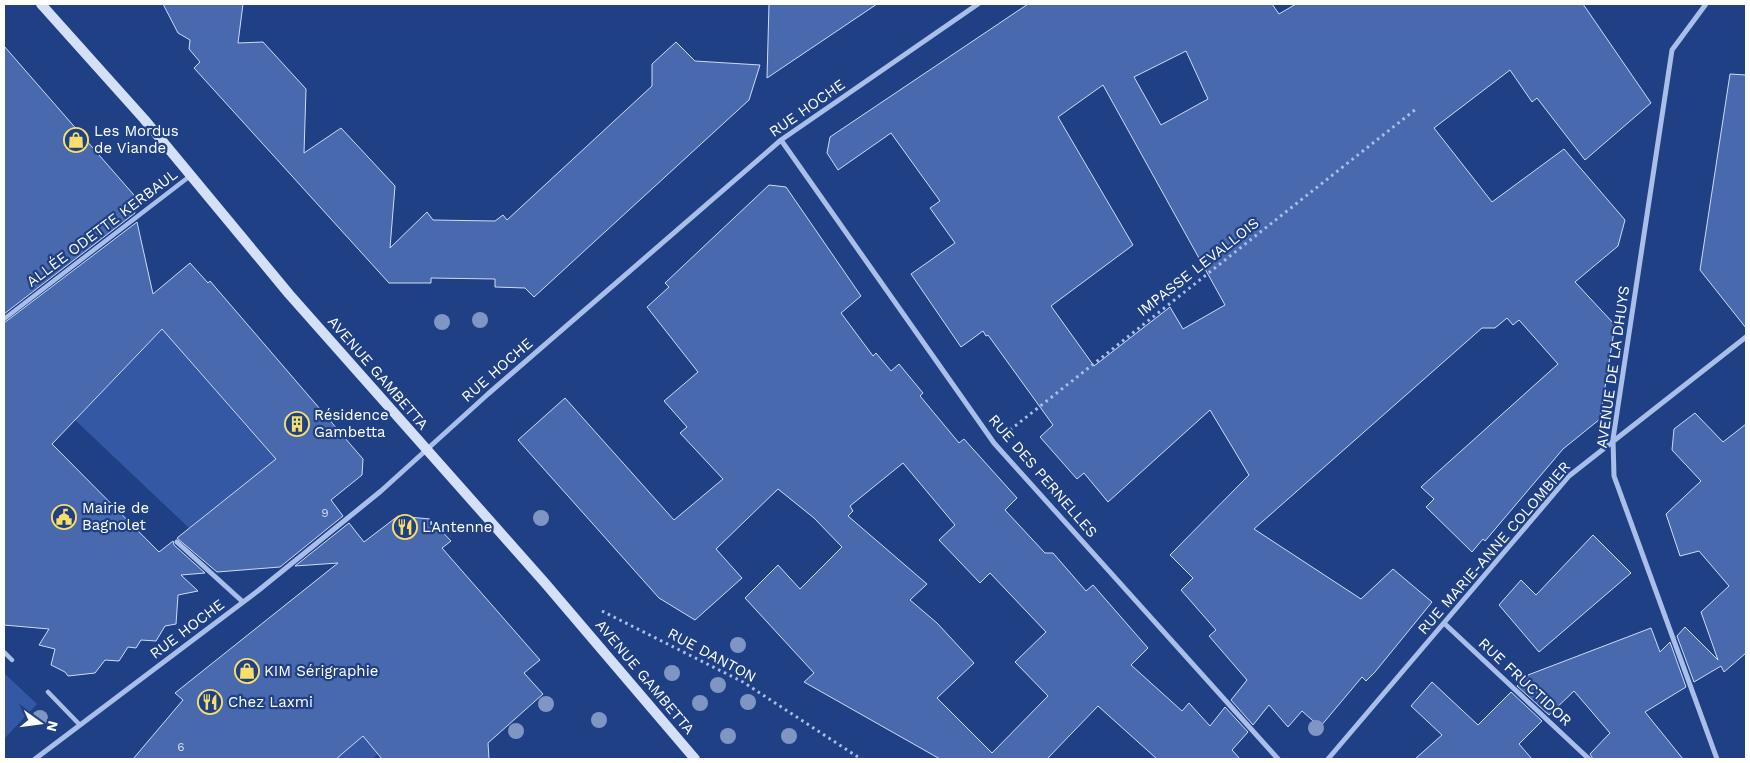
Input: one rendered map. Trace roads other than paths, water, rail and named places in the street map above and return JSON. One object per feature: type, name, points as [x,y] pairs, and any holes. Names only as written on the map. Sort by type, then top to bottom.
[{"type":"main road","name":"AVENUE GAMBETTA","points":[[41,4],[191,175],[289,294],[545,583],[695,759]]},
{"type":"street","name":"RUE HOCHE","points":[[35,759],[243,602],[381,491],[488,394],[781,140],[978,4]]},
{"type":"street","name":"AVENUE DE LA DHUYS","points":[[1706,4],[1672,50],[1613,439],[1614,476],[1717,759]]},
{"type":"street","name":"RUE DES PERNELLES","points":[[781,140],[994,442],[1278,759]]},
{"type":"street","name":"ALLÉE ODETTE KERBAUL","points":[[4,318],[191,175]]},
{"type":"street","name":"RUE MARIE-ANNE COLOMBIER","points":[[1328,759],[1569,476],[1613,439],[1746,337]]},
{"type":"street","points":[[177,542],[243,602]]},
{"type":"street","name":"RUE FRUCTIDOR","points":[[1444,624],[1589,759]]},
{"type":"street","points":[[4,652],[12,660]]},
{"type":"street","points":[[48,692],[79,724]]},
{"type":"place","name":"Les Mordus de Viande","points":[[76,140]]},
{"type":"place","name":"Résidence Gambetta","points":[[297,424]]},
{"type":"place","name":"Mairie de Bagnolet","points":[[64,517]]},
{"type":"place","name":"L'Antenne","points":[[405,527]]},
{"type":"place","name":"KIM Sérigraphie","points":[[247,671]]},
{"type":"place","name":"Chez Laxmi","points":[[210,702]]}]
